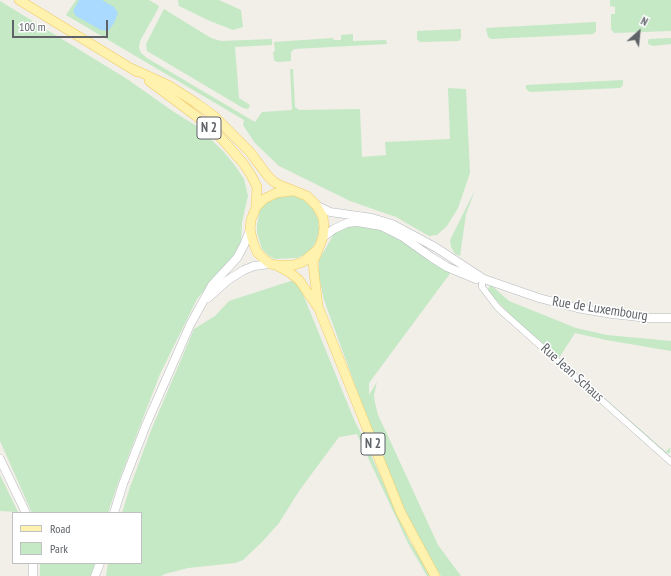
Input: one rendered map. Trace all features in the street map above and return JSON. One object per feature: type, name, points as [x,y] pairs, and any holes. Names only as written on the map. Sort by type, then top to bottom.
[{"type":"main road","name":"N 2","points":[[19,0],[133,69],[196,116],[221,138],[251,175],[257,187],[256,207]]},
{"type":"main road","name":"N 2","points":[[133,69],[168,85],[214,116],[250,152],[271,178],[282,186],[295,191]]},
{"type":"main road","points":[[114,512],[123,484],[184,337],[212,285],[237,258],[250,230],[251,220],[256,207],[264,199],[276,194],[295,191],[307,196],[316,205],[323,217],[323,237],[318,250],[303,262],[294,265],[273,264],[254,266],[228,280],[203,303]]},
{"type":"main road","name":"Rue de Luxembourg","points":[[316,205],[330,212],[372,218],[392,224],[435,247],[484,279]]},
{"type":"main road","name":"Rue de Luxembourg","points":[[323,237],[334,228],[347,223],[357,222],[381,226],[404,237],[431,257],[447,266],[476,278],[484,279],[539,298],[577,308],[619,315],[649,318],[671,318]]},
{"type":"main road","points":[[381,226],[395,229],[406,234],[426,248],[432,249],[435,247]]},
{"type":"main road","points":[[250,230],[257,252],[273,264]]},
{"type":"main road","name":"N 2","points":[[318,250],[313,263],[319,309]]},
{"type":"main road","name":"N 2","points":[[273,264],[289,272],[299,280],[319,309],[401,514],[435,576]]},
{"type":"main road","points":[[0,459],[26,512]]},
{"type":"main road","points":[[33,564],[33,576]]},
{"type":"main road","points":[[95,576],[101,564]]},
{"type":"main road","points":[[100,576],[101,564]]},
{"type":"street","name":"Rue Jean Schaus","points":[[484,279],[482,282],[482,287],[498,308],[670,459]]},
{"type":"green space","points":[[76,0],[149,0],[159,6],[140,41],[139,48],[141,53],[255,122],[262,112],[292,110],[290,69],[293,69],[295,107],[299,110],[360,109],[362,157],[386,155],[385,142],[450,139],[448,88],[466,89],[470,173],[458,208],[447,226],[437,235],[429,236],[396,217],[350,201],[279,166],[255,143],[243,125],[244,120],[66,15]]},
{"type":"green space","points":[[178,0],[219,0],[241,10],[243,27],[233,30],[210,21],[179,6]]},
{"type":"green space","points":[[610,0],[671,0],[671,31],[614,33],[611,29],[611,14],[615,14],[615,7],[610,6]]},
{"type":"green space","points":[[0,1],[127,79],[198,127],[224,152],[236,167],[244,179],[248,196],[242,222],[241,242],[238,250],[197,299],[160,374],[108,512],[32,512],[0,441]]},
{"type":"green space","points":[[164,9],[211,38],[221,41],[272,39],[272,45],[235,47],[239,98],[250,105],[248,109],[243,108],[147,51],[146,44]]},
{"type":"green space","points":[[596,22],[596,31],[593,34],[491,39],[488,37],[486,28]]},
{"type":"green space","points":[[461,29],[461,38],[459,41],[420,42],[417,39],[417,31]]},
{"type":"green space","points":[[353,34],[353,41],[386,40],[387,44],[294,49],[291,52],[291,61],[277,62],[274,60],[274,42],[333,38],[334,40],[341,40],[341,35]]},
{"type":"green space","points":[[671,38],[671,44],[653,46],[648,44],[649,39]]},
{"type":"green space","points":[[623,80],[623,85],[620,88],[530,92],[526,89],[526,85]]},
{"type":"green space","points":[[475,190],[466,214],[460,256],[455,254],[451,247],[450,240]]},
{"type":"green space","points":[[289,195],[299,197],[314,210],[318,219],[319,229],[317,239],[313,247],[306,254],[297,258],[275,259],[269,256],[262,249],[257,233],[260,209],[270,198]]},
{"type":"green space","points":[[347,226],[369,226],[387,232],[450,271],[449,275],[369,383],[369,395],[377,382],[374,395],[378,415],[438,545],[461,576],[441,576],[423,548],[406,515],[363,407],[324,300],[319,277],[319,260],[335,232]]},
{"type":"green space","points":[[294,280],[300,287],[355,422],[410,542],[432,576],[427,576],[408,543],[357,434],[339,437],[299,491],[279,523],[243,560],[235,563],[188,568],[161,576],[106,576],[108,564],[142,564],[142,512],[122,512],[130,487],[152,428],[194,329],[215,316],[229,301]]},
{"type":"green space","points":[[491,285],[509,301],[576,328],[607,335],[671,341],[671,351],[575,333],[559,358],[512,317],[487,290]]},
{"type":"green space","points":[[583,379],[666,452],[670,447],[670,453],[665,453]]},
{"type":"green space","points":[[0,475],[5,485],[18,512],[0,511]]},
{"type":"green space","points":[[40,564],[95,564],[92,576],[40,576]]},
{"type":"water","points":[[79,0],[102,0],[114,7],[118,13],[114,23],[108,31],[101,30],[76,16],[73,11]]}]
